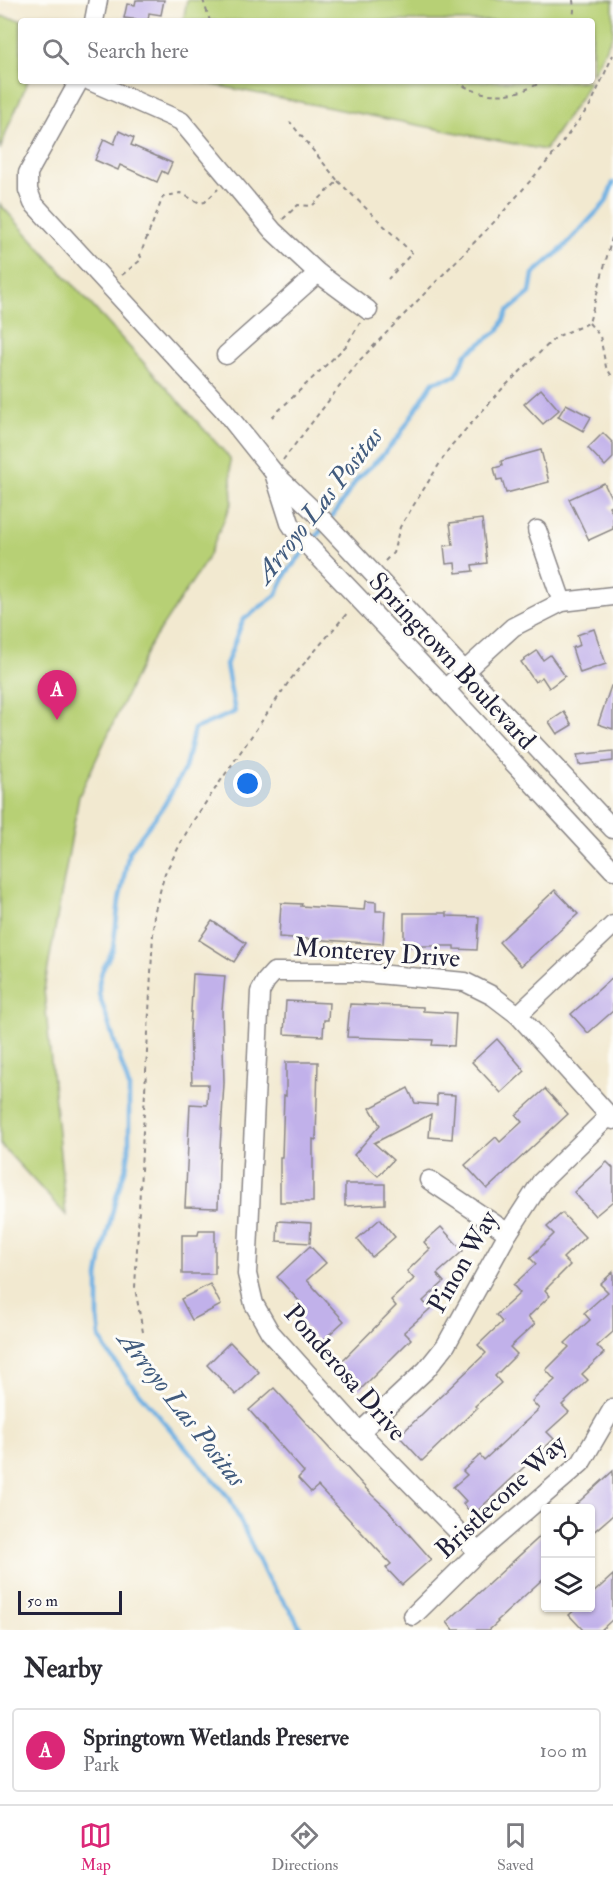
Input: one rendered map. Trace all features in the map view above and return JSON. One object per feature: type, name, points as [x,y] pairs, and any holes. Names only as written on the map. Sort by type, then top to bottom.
[{"type":"street","points":[[95,18],[98,0]]},
{"type":"street","name":"Springtown Boulevard","points":[[77,84],[28,173],[28,190],[33,203],[223,409],[275,474],[359,558],[613,829]]},
{"type":"street","points":[[97,84],[181,121],[273,231],[318,273],[368,310]]},
{"type":"street","points":[[226,355],[318,273]]},
{"type":"street","name":"Springtown Boulevard","points":[[275,474],[290,523],[298,535],[613,870]]},
{"type":"street","points":[[537,530],[562,602]]},
{"type":"street","points":[[445,689],[513,627],[562,602],[613,596]]},
{"type":"street","points":[[518,1015],[613,925]]},
{"type":"street","name":"Monterey Drive","points":[[266,981],[274,972],[298,971],[354,972],[465,982],[493,996],[518,1015],[611,1118]]},
{"type":"street","name":"Ponderosa Drive","points":[[266,981],[260,992],[247,1274],[254,1304],[270,1332],[360,1432],[478,1552]]},
{"type":"street","name":"Pinon Way","points":[[360,1432],[426,1370],[446,1345],[508,1233],[541,1182],[611,1118]]},
{"type":"street","points":[[429,1180],[508,1233]]},
{"type":"street","name":"Bristlecone Way","points":[[413,1616],[478,1552],[581,1463],[613,1408]]},
{"type":"path","points":[[203,0],[209,18]]},
{"type":"path","points":[[573,0],[573,18]]},
{"type":"path","points":[[275,474],[287,452],[360,360],[497,219],[552,156],[591,104],[613,55]]},
{"type":"path","points":[[460,84],[486,94],[508,95],[538,84]]},
{"type":"path","points":[[290,122],[338,181],[412,253],[388,279]]},
{"type":"path","points":[[117,279],[142,259],[140,255],[163,197],[180,193],[200,203],[205,202],[231,180]]},
{"type":"path","points":[[283,219],[298,205],[312,206],[338,181]]},
{"type":"path","points":[[589,323],[613,234]]},
{"type":"path","points":[[272,417],[346,346],[368,310]]},
{"type":"path","points":[[589,323],[600,336],[606,367],[613,378]]},
{"type":"path","points":[[381,564],[393,553],[400,527],[450,447],[502,389],[556,336],[589,323]]},
{"type":"path","points":[[143,1332],[135,1288],[154,914],[165,873],[191,824],[290,680],[349,611]]},
{"type":"green space","points":[[187,0],[613,0],[613,34],[595,69],[595,18],[184,18]]},
{"type":"green space","points":[[0,16],[18,19],[18,84],[27,84],[0,150]]},
{"type":"green space","points":[[209,84],[588,84],[545,150]]},
{"type":"green space","points":[[0,204],[230,458],[232,502],[206,561],[150,645],[79,796],[44,990],[66,1215],[0,1144]]},
{"type":"building","points":[[136,0],[164,0],[161,15],[149,13],[148,18],[124,18],[127,4],[135,5]]},
{"type":"building","points":[[119,131],[134,138],[131,145],[172,163],[167,174],[162,171],[157,182],[120,165],[118,170],[95,160],[104,139],[114,144]]},
{"type":"building","points":[[541,389],[559,410],[543,424],[524,404]]},
{"type":"building","points":[[566,404],[591,417],[583,431],[558,417]]},
{"type":"building","points":[[603,433],[613,443],[613,458],[605,466],[588,448]]},
{"type":"building","points":[[541,450],[549,482],[506,493],[502,479],[497,480],[494,468],[502,466],[501,461]]},
{"type":"building","points":[[604,483],[613,502],[609,506],[613,514],[613,529],[589,540],[569,499]]},
{"type":"building","points":[[482,519],[487,563],[472,565],[473,571],[456,573],[455,563],[446,564],[444,546],[453,545],[450,523]]},
{"type":"building","points":[[594,629],[606,664],[580,673],[572,648],[580,645],[577,635]]},
{"type":"building","points":[[537,651],[543,660],[550,655],[565,676],[549,688],[542,677],[535,682],[521,662]]},
{"type":"building","points":[[611,686],[613,686],[613,729],[598,724]]},
{"type":"building","points":[[564,712],[572,725],[557,734],[549,722]]},
{"type":"building","points":[[613,751],[613,761],[579,765],[577,755]]},
{"type":"building","points":[[555,890],[578,914],[521,966],[499,942]]},
{"type":"building","points":[[365,901],[376,902],[376,911],[385,911],[383,944],[279,937],[281,903],[364,910]]},
{"type":"building","points":[[404,913],[447,913],[447,916],[479,917],[477,950],[454,949],[454,946],[404,946]]},
{"type":"building","points":[[212,921],[246,943],[234,962],[199,940]]},
{"type":"building","points":[[193,974],[225,976],[222,1009],[224,1083],[218,1208],[185,1207],[190,1104],[207,1105],[208,1084],[192,1084],[190,1029]]},
{"type":"building","points":[[613,977],[613,1011],[588,1033],[571,1014]]},
{"type":"building","points":[[286,1001],[329,1003],[328,1020],[324,1020],[323,1036],[284,1034]]},
{"type":"building","points":[[350,1004],[423,1007],[423,1011],[456,1013],[454,1046],[432,1045],[433,1040],[347,1037]]},
{"type":"building","points":[[497,1039],[525,1071],[501,1093],[472,1062]]},
{"type":"building","points":[[286,1062],[318,1062],[316,1140],[313,1139],[313,1202],[280,1202],[280,1157],[282,1157],[284,1095],[286,1096]]},
{"type":"building","points":[[408,1088],[415,1103],[437,1105],[437,1094],[455,1095],[452,1139],[429,1137],[431,1114],[374,1143],[393,1160],[378,1176],[354,1155],[380,1125],[370,1108]]},
{"type":"building","points":[[545,1089],[568,1114],[487,1189],[465,1165],[496,1137],[500,1142],[522,1122],[516,1115]]},
{"type":"building","points":[[607,1162],[613,1168],[613,1201],[595,1216],[574,1192]]},
{"type":"building","points":[[345,1184],[385,1184],[385,1204],[345,1206]]},
{"type":"building","points":[[562,1213],[585,1237],[563,1258],[570,1265],[545,1290],[550,1296],[528,1317],[535,1324],[510,1347],[517,1354],[495,1376],[501,1383],[475,1406],[477,1408],[422,1461],[399,1436],[486,1353],[478,1345],[502,1322],[496,1315],[520,1293],[513,1285],[536,1264],[530,1258],[554,1234],[547,1227]]},
{"type":"building","points":[[380,1219],[395,1237],[372,1257],[357,1239]]},
{"type":"building","points":[[278,1221],[311,1223],[310,1243],[277,1241]]},
{"type":"building","points":[[441,1227],[463,1251],[437,1274],[444,1282],[423,1301],[430,1309],[404,1332],[411,1339],[360,1390],[337,1366],[396,1306],[391,1300],[414,1279],[407,1271],[430,1249],[424,1242]]},
{"type":"building","points":[[199,1230],[215,1230],[215,1274],[182,1274],[182,1235],[198,1235]]},
{"type":"building","points":[[310,1246],[326,1263],[307,1280],[344,1321],[320,1343],[291,1311],[300,1302],[277,1277]]},
{"type":"building","points":[[613,1272],[613,1332],[597,1346],[604,1353],[582,1374],[588,1380],[562,1405],[569,1412],[547,1432],[554,1439],[473,1515],[463,1504],[466,1501],[453,1487],[467,1475],[463,1471],[480,1455],[484,1460],[539,1409],[532,1401],[555,1380],[546,1370],[569,1347],[565,1343],[590,1320],[584,1313],[608,1292],[600,1284]]},
{"type":"building","points":[[210,1284],[221,1305],[192,1320],[181,1299]]},
{"type":"building","points":[[230,1342],[259,1372],[236,1395],[207,1365]]},
{"type":"building","points":[[274,1388],[431,1559],[402,1585],[386,1568],[391,1564],[318,1486],[311,1492],[298,1478],[304,1472],[249,1410]]},
{"type":"building","points":[[613,1471],[613,1515],[595,1531],[595,1504],[577,1504]]},
{"type":"building","points":[[541,1536],[541,1581],[498,1622],[489,1630],[453,1630],[447,1622]]},
{"type":"building","points":[[613,1575],[613,1619],[601,1630],[583,1630],[569,1615],[572,1612],[595,1612],[595,1591]]},
{"type":"waterway","name":"Arroyo Las Positas","points":[[328,521],[357,479],[399,436],[433,382],[456,376],[466,354],[499,330],[508,311],[530,293],[533,274],[564,247],[606,202],[613,183]]},
{"type":"waterway","name":"Arroyo Las Positas","points":[[311,543],[323,528]]},
{"type":"waterway","name":"Arroyo Las Positas","points":[[301,1630],[293,1614],[268,1580],[230,1499],[128,1380],[105,1348],[100,1337],[98,1277],[117,1194],[127,1164],[129,1087],[99,994],[99,983],[113,949],[119,901],[129,852],[163,807],[185,768],[194,729],[235,712],[226,665],[243,620],[276,595],[287,572],[306,549]]},
{"type":"place","name":"Springtown Wetlands Preserve","points":[[57,720]]}]
